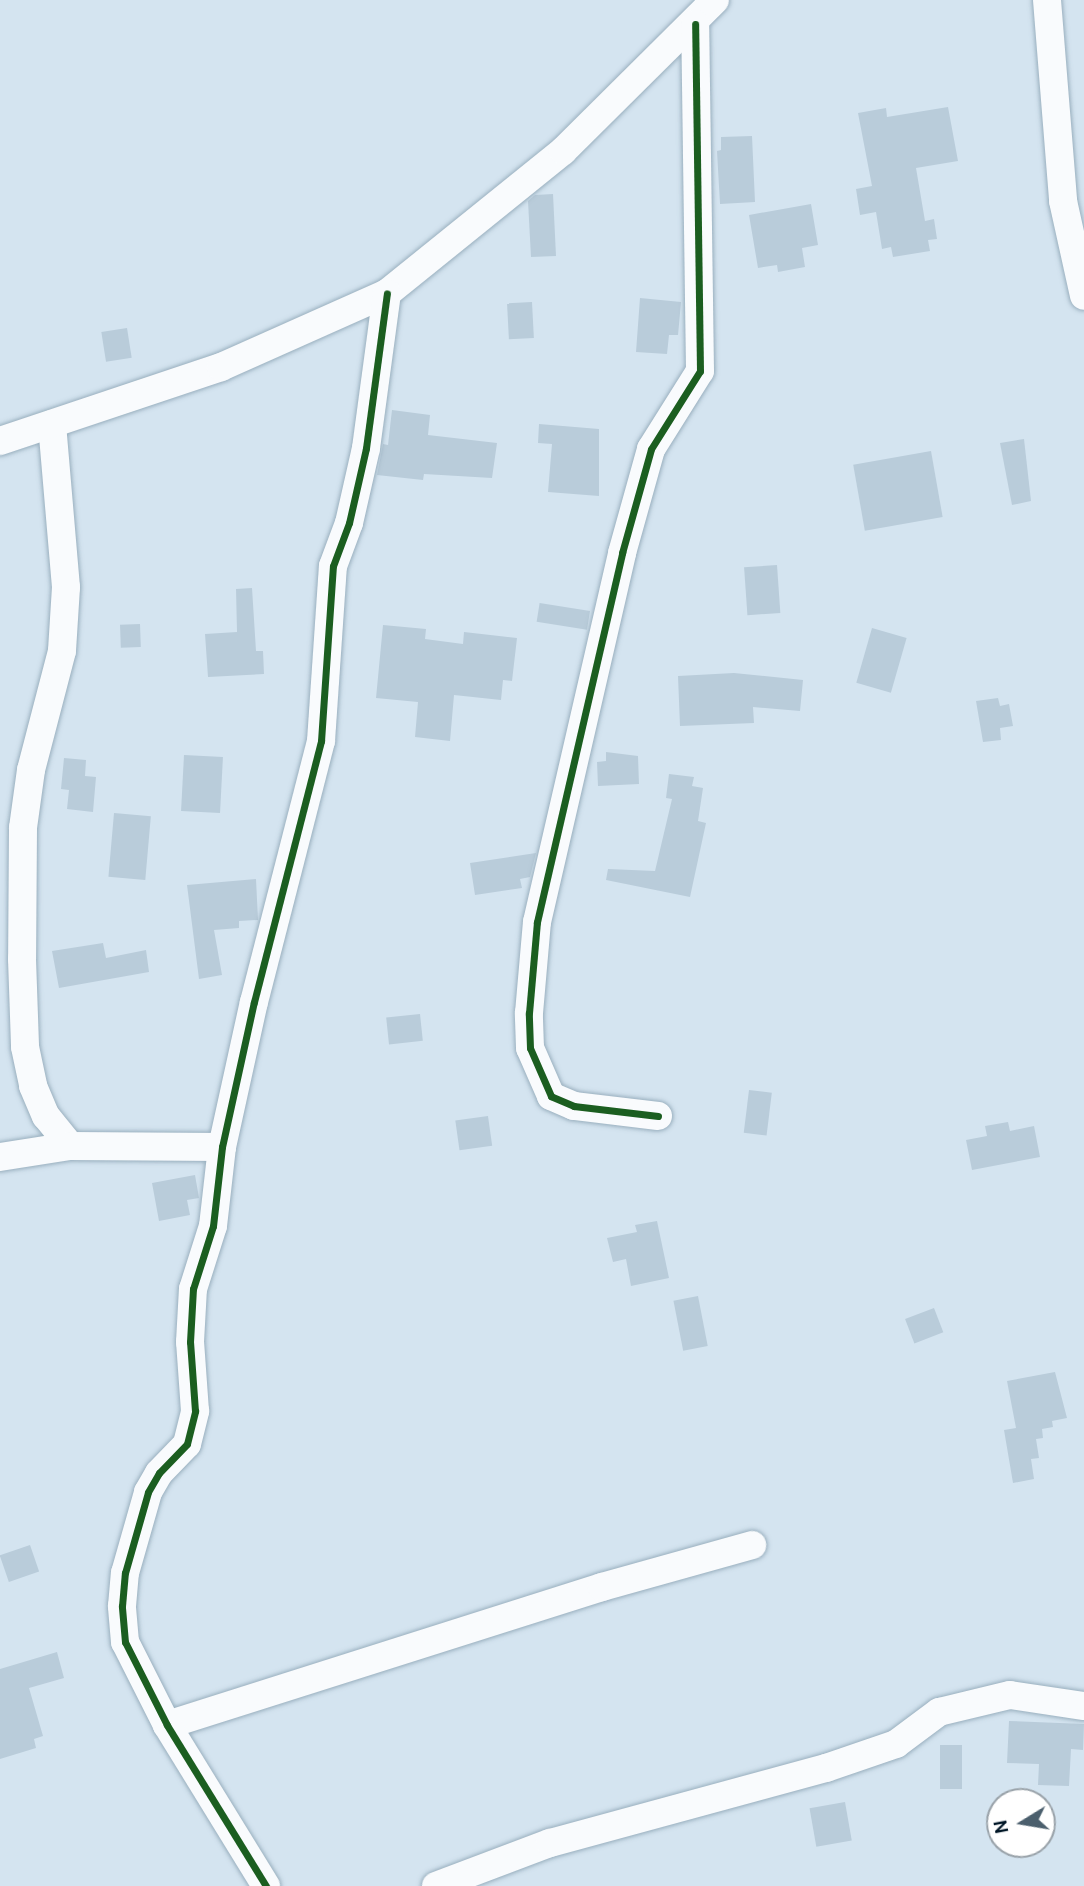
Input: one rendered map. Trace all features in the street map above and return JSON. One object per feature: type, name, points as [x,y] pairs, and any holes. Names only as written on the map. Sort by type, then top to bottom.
[{"type":"street","points":[[0,441],[221,367],[387,293],[563,151],[695,24],[715,0]]},
{"type":"street","points":[[1047,0],[1063,201],[1084,296]]},
{"type":"street","points":[[658,1116],[574,1106],[551,1096],[533,1058],[529,1013],[537,922],[622,553],[651,449],[699,371],[695,24]]},
{"type":"street","points":[[266,1886],[167,1725],[125,1642],[125,1573],[148,1492],[159,1473],[187,1444],[195,1411],[191,1307],[213,1226],[222,1147],[321,741],[333,566],[349,523],[366,448],[387,293]]},
{"type":"street","points":[[52,424],[66,587],[62,651],[31,770],[23,828],[22,959],[25,1047],[33,1086],[46,1116],[70,1146]]},
{"type":"street","points":[[0,1157],[70,1146],[222,1147]]},
{"type":"street","points":[[167,1725],[551,1603],[752,1545]]},
{"type":"street","points":[[436,1886],[550,1843],[838,1764],[896,1744],[939,1712],[1010,1695],[1084,1706]]},
{"type":"building","points":[[948,107],[958,161],[916,168],[925,221],[934,219],[937,239],[928,240],[930,251],[893,257],[891,247],[882,249],[876,212],[860,215],[856,189],[872,186],[858,113],[886,108],[887,117]]},
{"type":"building","points":[[752,136],[755,202],[720,204],[717,151],[721,150],[721,137]]},
{"type":"building","points":[[553,194],[556,256],[531,257],[528,201],[535,195]]},
{"type":"building","points":[[811,204],[818,245],[802,248],[805,267],[778,272],[777,265],[758,268],[749,215]]},
{"type":"building","points":[[640,298],[681,302],[678,335],[669,335],[667,354],[636,352]]},
{"type":"building","points":[[532,302],[534,338],[509,339],[507,303]]},
{"type":"building","points":[[127,328],[132,358],[106,362],[101,332]]},
{"type":"building","points":[[392,410],[430,415],[428,435],[497,443],[492,478],[424,474],[423,480],[377,475],[383,444],[388,445]]},
{"type":"building","points":[[539,424],[599,429],[599,496],[548,492],[552,444],[538,443]]},
{"type":"building","points":[[1024,439],[1031,501],[1012,505],[1000,443]]},
{"type":"building","points":[[931,451],[943,517],[865,531],[853,465]]},
{"type":"building","points":[[777,565],[780,613],[747,615],[744,567]]},
{"type":"building","points":[[252,588],[256,651],[263,651],[264,674],[208,677],[205,634],[237,632],[236,589]]},
{"type":"building","points":[[540,603],[590,611],[587,630],[537,622]]},
{"type":"building","points":[[140,624],[141,647],[121,648],[120,625]]},
{"type":"building","points":[[383,625],[426,629],[425,639],[463,644],[464,632],[517,638],[512,681],[503,680],[501,700],[454,695],[450,741],[415,737],[418,702],[376,698]]},
{"type":"building","points":[[872,628],[907,638],[891,693],[856,683]]},
{"type":"building","points":[[734,673],[803,680],[800,711],[753,707],[754,723],[680,726],[678,676]]},
{"type":"building","points":[[998,698],[1000,706],[1009,704],[1013,726],[1000,728],[1001,740],[983,742],[976,701]]},
{"type":"building","points":[[606,752],[638,756],[639,784],[598,786],[597,762],[606,761]]},
{"type":"building","points":[[184,755],[223,757],[220,813],[181,811]]},
{"type":"building","points":[[64,758],[86,760],[85,776],[96,777],[93,812],[67,809],[69,790],[61,789]]},
{"type":"building","points":[[669,774],[694,777],[692,786],[703,788],[698,821],[706,823],[690,897],[606,880],[608,869],[655,871],[672,799],[666,798]]},
{"type":"building","points":[[114,813],[151,816],[145,880],[108,877]]},
{"type":"building","points":[[536,853],[530,877],[520,879],[522,888],[475,895],[470,863]]},
{"type":"building","points":[[256,879],[258,920],[239,921],[239,928],[214,930],[222,975],[199,979],[187,885]]},
{"type":"building","points":[[103,943],[106,958],[146,950],[149,972],[59,988],[52,951]]},
{"type":"building","points":[[420,1014],[423,1041],[389,1044],[386,1018]]},
{"type":"building","points":[[749,1090],[772,1093],[767,1135],[744,1133]]},
{"type":"building","points":[[488,1116],[492,1146],[459,1150],[455,1121]]},
{"type":"building","points":[[1008,1122],[1010,1131],[1034,1126],[1040,1157],[972,1170],[966,1140],[987,1136],[985,1126]]},
{"type":"building","points":[[195,1175],[199,1198],[187,1200],[190,1215],[159,1221],[152,1183]]},
{"type":"building","points":[[657,1221],[669,1278],[631,1286],[626,1259],[613,1262],[607,1238],[637,1232],[635,1225]]},
{"type":"building","points":[[698,1296],[708,1346],[683,1351],[673,1301]]},
{"type":"building","points":[[934,1308],[943,1332],[914,1343],[905,1319]]},
{"type":"building","points":[[1055,1372],[1067,1418],[1052,1421],[1053,1427],[1042,1429],[1043,1438],[1036,1439],[1039,1458],[1031,1459],[1034,1479],[1013,1483],[1004,1430],[1016,1428],[1007,1381]]},
{"type":"building","points":[[30,1545],[39,1571],[9,1582],[0,1555]]},
{"type":"building","points":[[57,1652],[64,1678],[29,1688],[43,1736],[34,1739],[36,1748],[0,1759],[0,1669]]},
{"type":"building","points":[[1009,1721],[1084,1724],[1083,1750],[1071,1749],[1069,1786],[1038,1785],[1039,1764],[1007,1763]]},
{"type":"building","points":[[940,1745],[962,1745],[962,1789],[940,1789]]},
{"type":"building","points":[[845,1802],[852,1840],[816,1847],[810,1808]]},
{"type":"cycle path","points":[[658,1116],[574,1106],[551,1096],[530,1048],[529,1013],[537,922],[622,553],[651,449],[700,371],[695,24]]},
{"type":"cycle path","points":[[266,1886],[167,1725],[125,1642],[122,1606],[125,1573],[148,1492],[159,1473],[187,1444],[195,1411],[190,1342],[193,1289],[213,1226],[222,1147],[254,1002],[321,741],[333,566],[349,523],[366,448],[387,293]]}]
